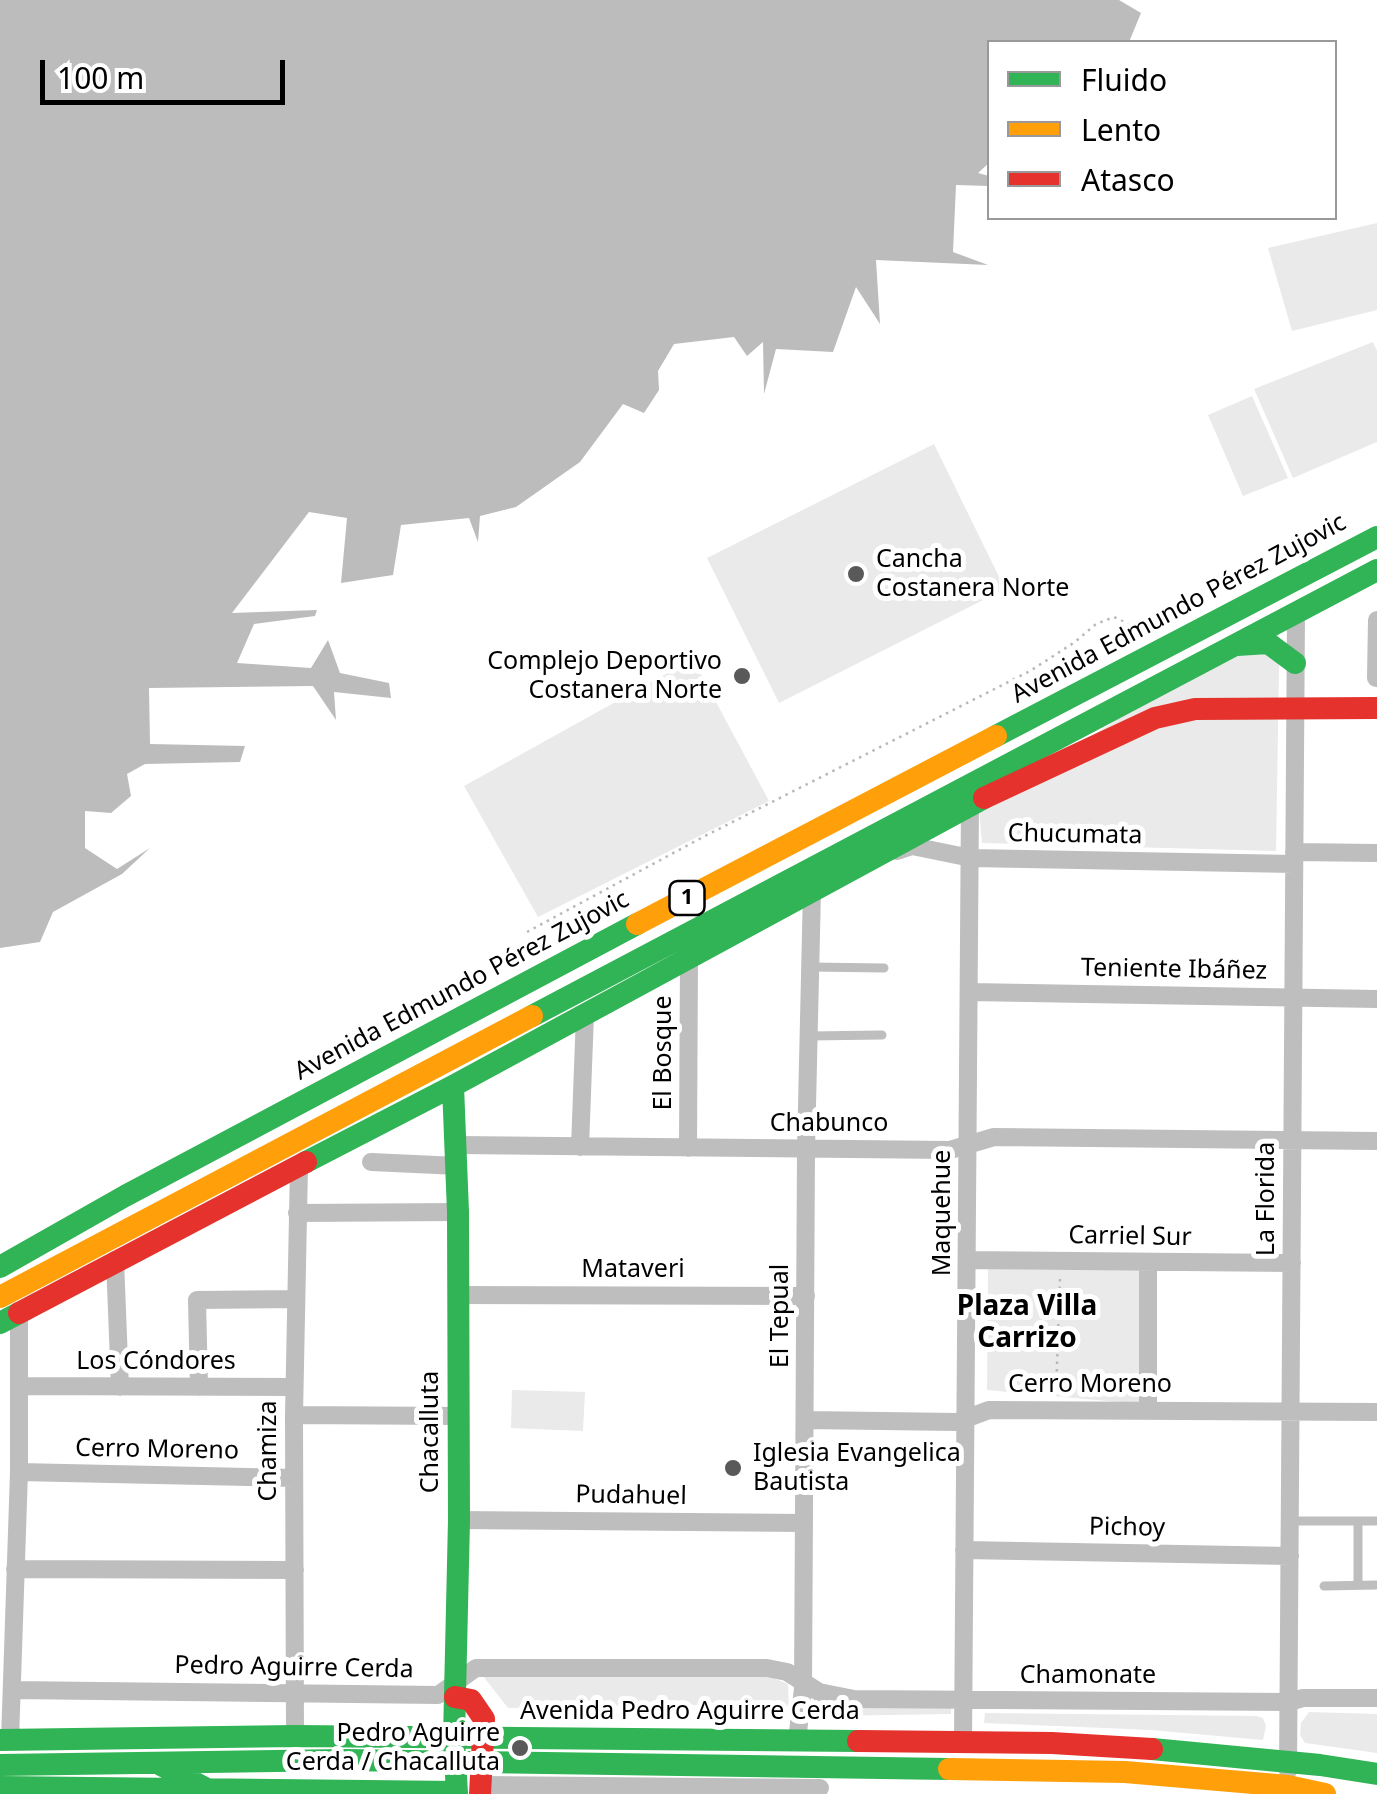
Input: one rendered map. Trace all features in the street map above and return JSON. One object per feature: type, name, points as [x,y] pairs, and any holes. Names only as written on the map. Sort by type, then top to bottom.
[{"type":"main road","name":"Avenida Edmundo Pérez Zujovic","points":[[0,1266],[200,1156],[1377,537]]},
{"type":"main road","name":"1","points":[[0,1297],[1377,570]]},
{"type":"main road","points":[[1232,645],[1268,643],[1295,663]]},
{"type":"main road","points":[[10,1318],[453,1086],[970,804],[1168,714],[1196,710],[1377,708]]},
{"type":"main road","name":"Chacalluta","points":[[453,1086],[458,1156],[454,1738],[469,1782]]},
{"type":"main road","points":[[456,1690],[472,1700],[484,1719],[484,1738],[469,1782]]},
{"type":"main road","name":"Avenida Pedro Aguirre Cerda","points":[[14,1741],[295,1736],[962,1742],[1137,1747],[1377,1774]]},
{"type":"main road","points":[[14,1741],[32,1782]]},
{"type":"main road","points":[[762,1767],[785,1755],[796,1741]]},
{"type":"main road","points":[[0,1787],[159,1764],[344,1760],[469,1782]]},
{"type":"main road","points":[[159,1764],[208,1789]]},
{"type":"main road","points":[[0,1765],[32,1782],[341,1792],[762,1767],[821,1783],[1125,1772],[1288,1786],[1325,1794]]},
{"type":"street","name":"La Florida","points":[[1288,1786],[1296,612]]},
{"type":"street","points":[[1376,678],[1377,620]]},
{"type":"street","name":"Maquehue","points":[[962,1742],[970,804]]},
{"type":"street","name":"Chucumata","points":[[859,864],[912,846],[971,858],[1294,858],[1377,853]]},
{"type":"street","name":"El Tepual","points":[[796,1741],[802,1683],[812,890]]},
{"type":"street","name":"El Bosque","points":[[688,1148],[690,958]]},
{"type":"street","name":"Teniente Ibáñez","points":[[970,992],[1377,999]]},
{"type":"street","points":[[580,1147],[585,1014]]},
{"type":"street","name":"Chabunco","points":[[458,1156],[580,1147],[950,1150],[994,1137],[1377,1141]]},
{"type":"street","points":[[371,1162],[458,1156]]},
{"type":"street","name":"Chamiza","points":[[295,1736],[294,1386],[299,1166]]},
{"type":"street","points":[[297,1212],[458,1212]]},
{"type":"street","points":[[115,1260],[120,1386]]},
{"type":"street","name":"Carriel Sur","points":[[967,1260],[1292,1263]]},
{"type":"street","points":[[1148,1263],[1148,1410]]},
{"type":"street","name":"Mataveri","points":[[458,1294],[806,1296]]},
{"type":"street","points":[[198,1386],[196,1300],[295,1300]]},
{"type":"street","points":[[10,1318],[18,1386],[19,1472],[14,1741]]},
{"type":"street","name":"Los Cóndores","points":[[18,1386],[294,1386]]},
{"type":"street","name":"Cerro Moreno","points":[[805,1420],[957,1422],[989,1410],[1377,1412]]},
{"type":"street","points":[[294,1415],[458,1416]]},
{"type":"street","name":"Cerro Moreno","points":[[19,1472],[294,1478]]},
{"type":"street","name":"Pudahuel","points":[[458,1520],[804,1523]]},
{"type":"street","name":"Pichoy","points":[[964,1550],[1290,1556]]},
{"type":"street","points":[[15,1569],[295,1570]]},
{"type":"street","name":"Pedro Aguirre Cerda","points":[[13,1690],[438,1695],[456,1690],[476,1668],[768,1668],[787,1672],[802,1683]]},
{"type":"street","name":"Chamonate","points":[[802,1683],[836,1697],[1288,1702],[1303,1698],[1377,1698]]},
{"type":"street","points":[[469,1782],[821,1783]]},
{"type":"lane","points":[[811,967],[884,968]]},
{"type":"lane","points":[[810,1036],[882,1035]]},
{"type":"lane","points":[[1290,1521],[1377,1521]]},
{"type":"lane","points":[[1358,1521],[1358,1584]]},
{"type":"lane","points":[[1324,1586],[1377,1585]]},
{"type":"path","points":[[527,932],[703,837],[1030,672],[1096,624],[1114,617],[1134,627],[1147,657]]},
{"type":"path","points":[[1053,1410],[1060,1261]]},
{"type":"shaded area","points":[[0,0],[1119,0],[1141,13],[1130,40],[987,40],[987,165],[978,173],[987,175],[987,186],[956,185],[953,252],[988,265],[876,260],[880,324],[856,287],[833,352],[776,349],[764,394],[763,342],[747,356],[734,337],[674,344],[658,371],[659,390],[644,413],[623,404],[580,462],[516,507],[480,516],[478,542],[469,518],[401,525],[393,575],[341,583],[347,518],[309,512],[232,613],[317,610],[315,616],[254,624],[237,663],[311,668],[328,640],[340,673],[389,683],[391,698],[334,692],[336,720],[313,686],[149,688],[150,744],[245,746],[240,762],[145,764],[127,774],[131,796],[111,813],[85,811],[85,848],[117,869],[150,848],[122,874],[53,912],[40,942],[0,948]]},
{"type":"shaded area","points":[[1377,223],[1377,310],[1292,331],[1268,248]]},
{"type":"shaded area","points":[[1373,342],[1377,351],[1377,442],[1293,478],[1254,389]]},
{"type":"shaded area","points":[[1252,396],[1288,478],[1243,496],[1208,415]]},
{"type":"shaded area","name":"Cancha Costanera Norte","points":[[934,444],[1005,589],[779,703],[707,558]]},
{"type":"shaded area","points":[[1280,611],[1276,851],[982,843],[979,811]]},
{"type":"shaded area","points":[[693,659],[769,801],[538,917],[464,786]]},
{"type":"shaded area","name":"Plaza Villa Carrizo","points":[[988,1269],[1142,1270],[1140,1404],[987,1390]]},
{"type":"shaded area","points":[[512,1390],[585,1392],[583,1431],[511,1428]]},
{"type":"shaded area","points":[[483,1676],[768,1676],[788,1684],[789,1710],[783,1714],[753,1713],[687,1704],[508,1708]]},
{"type":"shaded area","points":[[822,1698],[951,1707],[951,1714],[824,1716],[820,1713]]},
{"type":"shaded area","points":[[1309,1712],[1377,1714],[1377,1753],[1305,1743],[1300,1735],[1301,1723]]},
{"type":"shaded area","points":[[985,1713],[1256,1716],[1263,1718],[1266,1726],[1263,1740],[1151,1730],[984,1723]]},
{"type":"traffic: fast","points":[[996,736],[1377,537]]},
{"type":"traffic: fast","points":[[532,1016],[1377,570]]},
{"type":"traffic: fast","points":[[1237,645],[1268,643],[1295,663]]},
{"type":"traffic: fast","points":[[306,1162],[984,798]]},
{"type":"traffic: fast","points":[[0,1267],[125,1196],[637,924]]},
{"type":"traffic: fast","points":[[453,1086],[458,1212],[459,1520],[454,1738],[457,1794]]},
{"type":"traffic: fast","points":[[0,1323],[19,1313]]},
{"type":"traffic: fast","points":[[0,1740],[295,1736],[858,1741]]},
{"type":"traffic: fast","points":[[1152,1749],[1377,1774]]},
{"type":"traffic: fast","points":[[0,1765],[344,1760],[949,1769]]},
{"type":"traffic: fast","points":[[161,1765],[207,1789]]},
{"type":"traffic: fast","points":[[0,1787],[457,1792]]},
{"type":"traffic: slow","points":[[637,924],[996,736]]},
{"type":"traffic: slow","points":[[0,1297],[532,1016]]},
{"type":"traffic: slow","points":[[949,1769],[1125,1772],[1288,1786],[1325,1794]]},
{"type":"traffic: jam","points":[[984,798],[1155,718],[1195,709],[1377,708]]},
{"type":"traffic: jam","points":[[19,1313],[306,1162]]},
{"type":"traffic: jam","points":[[455,1697],[471,1700],[484,1719],[480,1794]]},
{"type":"traffic: jam","points":[[858,1741],[1052,1743],[1152,1749]]},
{"type":"place","name":"Cancha Costanera Norte","points":[[856,574]]},
{"type":"place","name":"Complejo Deportivo Costanera Norte","points":[[742,676]]},
{"type":"place","name":"Iglesia Evangelica Bautista","points":[[733,1468]]},
{"type":"place","name":"Pedro Aguirre Cerda / Chacalluta","points":[[520,1748]]},
{"type":"district","name":"Plaza Villa Carrizo","points":[[1027,1323]]}]
